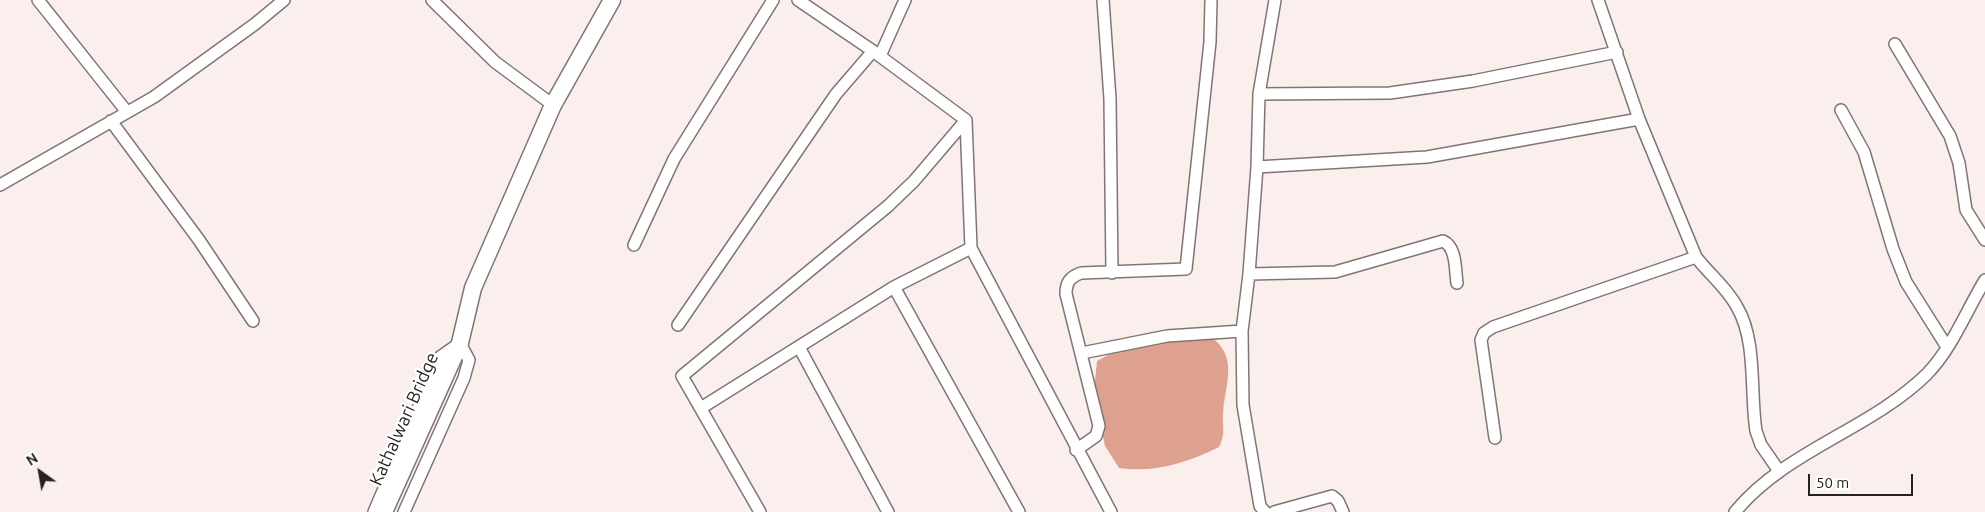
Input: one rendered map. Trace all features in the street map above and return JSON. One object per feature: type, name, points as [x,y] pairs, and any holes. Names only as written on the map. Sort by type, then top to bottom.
[{"type":"main road","name":"Kathalwari Bridge","points":[[384,512],[460,343],[473,288],[553,105],[612,0]]},
{"type":"street","points":[[38,0],[127,112]]},
{"type":"street","points":[[0,185],[172,85],[255,24],[284,0]]},
{"type":"street","points":[[432,0],[495,62],[553,105]]},
{"type":"street","points":[[634,246],[674,159],[773,0]]},
{"type":"street","points":[[798,0],[877,54],[966,120]]},
{"type":"street","points":[[678,325],[836,94],[877,54],[905,0]]},
{"type":"street","points":[[1103,0],[1110,99],[1112,273]]},
{"type":"street","points":[[1076,450],[1096,436],[1098,426],[1082,353],[1066,294],[1066,285],[1074,275],[1081,273],[1186,269],[1208,62],[1211,0]]},
{"type":"street","points":[[1265,512],[1260,506],[1244,405],[1242,331],[1249,274],[1257,167],[1259,94],[1275,0]]},
{"type":"street","points":[[1598,0],[1639,119],[1696,257],[1707,272],[1727,292],[1744,322],[1756,431],[1760,445],[1779,471]]},
{"type":"street","points":[[1895,44],[1950,136],[1960,163],[1966,210],[1985,240]]},
{"type":"street","points":[[1259,94],[1390,93],[1473,81],[1617,52]]},
{"type":"street","points":[[1841,110],[1864,152],[1893,249],[1906,282],[1947,347]]},
{"type":"street","points":[[1257,167],[1427,157],[1639,119]]},
{"type":"street","points":[[966,120],[972,248],[1076,450],[1112,512]]},
{"type":"street","points":[[760,512],[682,376],[888,206],[914,181],[966,120]]},
{"type":"street","points":[[111,121],[199,240],[253,321]]},
{"type":"street","points":[[1249,274],[1335,272],[1444,242],[1448,243],[1453,253],[1457,283]]},
{"type":"street","points":[[700,408],[894,287],[972,248]]},
{"type":"street","points":[[1495,438],[1481,340],[1484,332],[1493,327],[1696,257]]},
{"type":"street","points":[[1735,512],[1779,471],[1858,424],[1927,374],[1963,323],[1985,280]]},
{"type":"street","points":[[894,287],[1019,512]]},
{"type":"street","points":[[1082,353],[1167,336],[1242,331]]},
{"type":"street","points":[[374,512],[440,357],[460,343],[469,360],[466,372],[404,512]]},
{"type":"street","points":[[799,347],[888,512]]},
{"type":"street","points":[[1274,512],[1332,496],[1338,501],[1343,512]]},
{"type":"shaded area","points":[[1211,337],[1220,345],[1228,362],[1223,434],[1219,447],[1195,458],[1158,468],[1119,468],[1105,446],[1094,391],[1097,361],[1110,354],[1138,345]]}]
